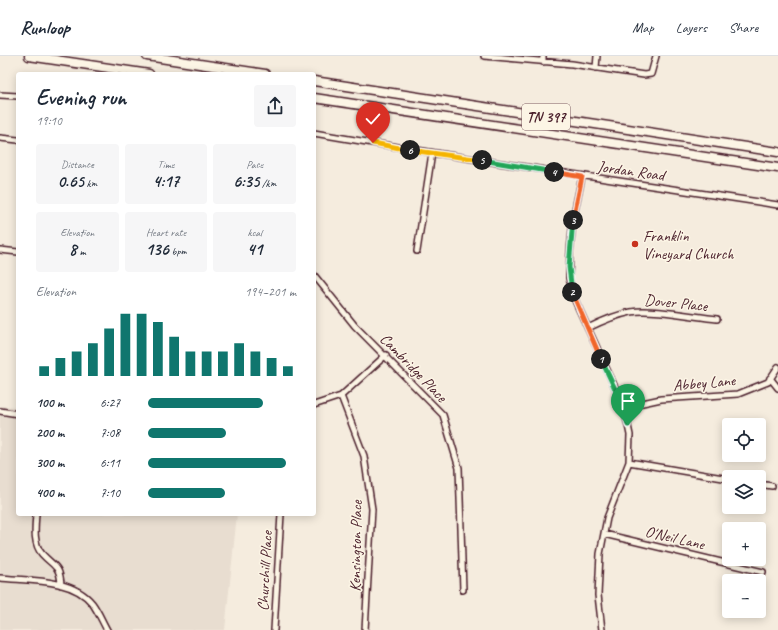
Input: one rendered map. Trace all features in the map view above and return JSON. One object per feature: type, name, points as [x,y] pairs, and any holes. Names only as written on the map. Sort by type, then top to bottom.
[{"type":"highway","points":[[29,56],[136,72]]},
{"type":"highway","points":[[147,56],[252,72]]},
{"type":"highway","name":"TN 397","points":[[316,81],[778,152]]},
{"type":"highway","name":"TN 397","points":[[316,98],[778,168]]},
{"type":"street","points":[[484,56],[596,68],[644,75],[651,74],[656,56]]},
{"type":"street","points":[[543,56],[543,62]]},
{"type":"street","points":[[596,68],[597,56]]},
{"type":"street","points":[[0,95],[16,96]]},
{"type":"street","name":"Jordan Road","points":[[316,133],[432,154],[778,205]]},
{"type":"street","points":[[0,138],[16,140]]},
{"type":"street","points":[[417,251],[432,154]]},
{"type":"street","points":[[582,177],[573,220],[569,278],[574,298],[624,408],[630,435],[629,462],[607,518],[604,534],[598,581],[599,609],[602,630]]},
{"type":"street","points":[[0,250],[16,252]]},
{"type":"street","name":"Cambridge Place","points":[[316,277],[355,326],[386,355],[443,415],[459,468],[463,590]]},
{"type":"street","name":"Dover Place","points":[[588,328],[606,319],[633,311],[647,311],[717,319]]},
{"type":"street","points":[[316,404],[341,396],[386,355]]},
{"type":"street","name":"Abbey Lane","points":[[624,408],[660,399],[738,394],[768,382],[778,367]]},
{"type":"street","points":[[770,378],[778,388]]},
{"type":"street","name":"Kensington Place","points":[[341,396],[364,456],[372,509],[365,630]]},
{"type":"street","points":[[0,412],[16,414]]},
{"type":"street","points":[[629,462],[722,478]]},
{"type":"street","points":[[766,485],[772,486]]},
{"type":"street","points":[[36,516],[35,536],[41,553],[54,564],[60,573],[61,585]]},
{"type":"street","name":"Churchill Place","points":[[274,630],[281,516]]},
{"type":"street","name":"O'Neil Lane","points":[[604,534],[763,572]]},
{"type":"street","points":[[0,578],[61,585],[77,590],[92,603],[107,630]]},
{"type":"shaded area","points":[[0,406],[16,407],[16,516],[237,516],[225,630],[0,630]]},
{"type":"place","name":"Franklin Vineyard Church","points":[[635,244]]},
{"type":"route","points":[[373,143],[432,154],[582,177],[573,220],[569,278],[574,298],[624,408],[628,425]]}]
